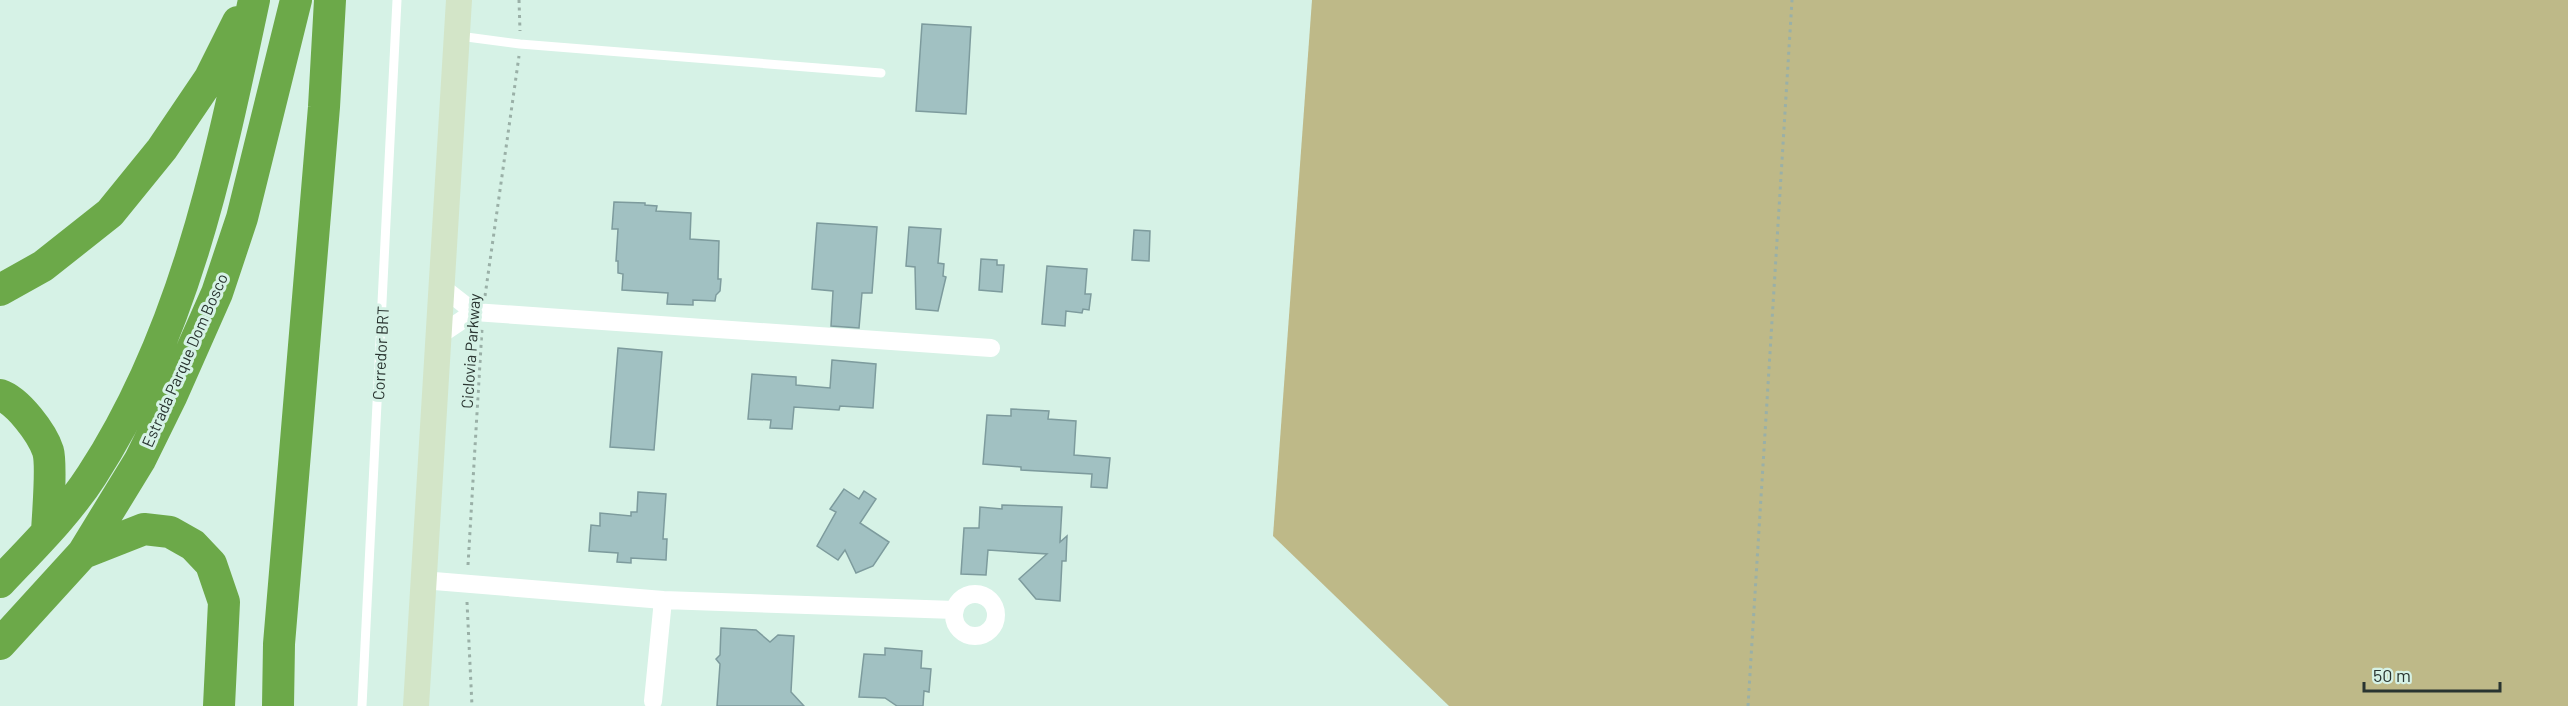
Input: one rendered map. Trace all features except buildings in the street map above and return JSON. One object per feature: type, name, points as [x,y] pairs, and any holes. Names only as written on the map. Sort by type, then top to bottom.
[{"type":"highway","points":[[0,290],[43,266],[110,213],[162,149],[210,78],[249,0]]},
{"type":"highway","name":"Estrada Parque Dom Bosco","points":[[0,582],[47,531],[91,476],[136,400],[171,320],[222,152],[254,0]]},
{"type":"highway","name":"Estrada Parque Dom Bosco","points":[[0,644],[83,553],[140,460],[171,397],[217,293],[242,218],[296,0]]},
{"type":"highway","points":[[279,706],[279,644],[324,107],[330,0]]},
{"type":"highway","points":[[0,395],[28,417],[48,452],[47,531]]},
{"type":"highway","points":[[83,553],[144,529],[170,532],[185,541],[211,564],[224,602],[219,706]]},
{"type":"main road","points":[[416,706],[459,0]]},
{"type":"street","points":[[442,287],[478,312],[991,348]]},
{"type":"street","points":[[440,335],[478,312]]},
{"type":"street","points":[[422,580],[663,600],[955,610]]},
{"type":"street","points":[[653,701],[663,600]]},
{"type":"lane","name":"Corredor BRT","points":[[362,706],[398,0]]},
{"type":"lane","points":[[457,36],[520,44],[881,73]]},
{"type":"path","name":"Ciclovia Parkway","points":[[472,706],[466,583],[478,312],[520,44],[519,0]]},
{"type":"path","points":[[1748,706],[1792,0]]},
{"type":"shaded area","points":[[1312,0],[2568,0],[2568,706],[1449,706],[1273,536]]}]
